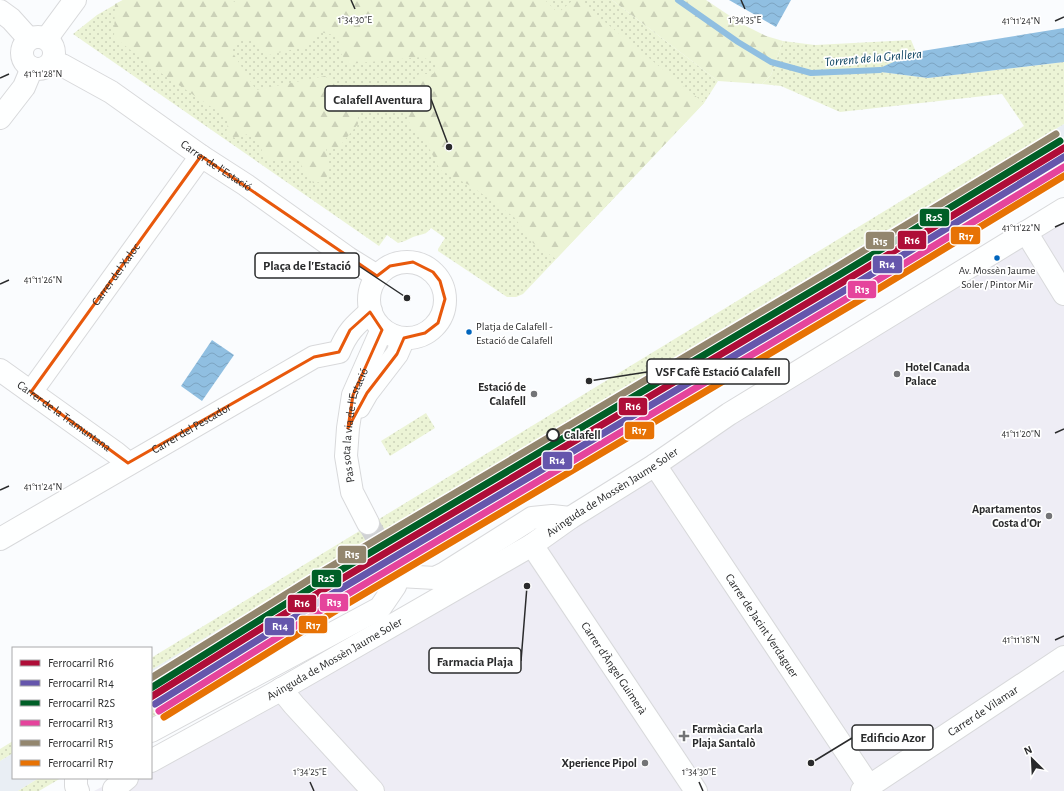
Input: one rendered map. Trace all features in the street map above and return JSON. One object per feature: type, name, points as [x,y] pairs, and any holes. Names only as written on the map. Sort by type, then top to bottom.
[{"type":"street","points":[[42,65],[24,61],[22,56],[23,46],[38,39],[75,0]]},
{"type":"street","points":[[0,11],[20,28],[53,46],[54,52],[0,118]]},
{"type":"street","name":"Carrer de l'Estació","points":[[42,65],[62,65],[111,92],[201,156],[246,185],[348,258],[377,276]]},
{"type":"street","name":"Carrer del Xaloc","points":[[31,392],[201,156]]},
{"type":"street","name":"Avinguda de Mossèn Jaume Soler","points":[[152,760],[281,689],[532,544],[570,518],[655,465],[729,414],[1064,208]]},
{"type":"street","points":[[1026,232],[1064,294]]},
{"type":"street","points":[[401,262],[412,262],[424,266],[433,272],[440,281],[445,300],[442,314],[438,323],[424,333],[414,337],[404,338],[391,335],[377,320],[370,301],[370,291],[377,276],[390,266],[401,262]]},
{"type":"street","name":"Carrer del Pescador","points":[[0,538],[314,357],[338,352],[350,330],[377,320]]},
{"type":"street","name":"Pas sota la via de l'Estació","points":[[368,523],[352,492],[346,456],[348,428],[353,395],[377,320]]},
{"type":"street","points":[[348,428],[367,394],[397,354],[404,338]]},
{"type":"street","name":"Carrer de la Tramuntana","points":[[0,370],[128,463]]},
{"type":"street","name":"Carrer de Jacint Verdaguer","points":[[655,465],[866,788]]},
{"type":"street","points":[[152,730],[380,608],[394,586],[398,576],[435,578],[532,518],[552,516],[570,518]]},
{"type":"street","name":"Carrer d'Àngel Guimerà","points":[[532,544],[696,791]]},
{"type":"street","name":"Carrer de Vilamar","points":[[866,788],[1064,658]]},
{"type":"street","points":[[281,689],[372,791]]},
{"type":"highlighted area","points":[[201,156],[377,276],[390,266],[413,262],[433,272],[440,281],[445,299],[438,323],[425,333],[404,338],[397,354],[367,393],[348,428],[353,395],[382,330],[370,312],[350,330],[339,352],[314,357],[128,463],[31,392]]},
{"type":"shaded area","points":[[1064,124],[1064,158],[152,710],[152,669]]},
{"type":"shaded area","points":[[1064,212],[1064,791],[94,791],[117,779],[152,779],[152,760]]},
{"type":"shaded area","points":[[12,754],[12,779],[37,779],[18,791],[0,791],[0,761]]},
{"type":"green space","points":[[123,0],[612,0],[718,81],[704,103],[523,294],[516,297],[507,297],[438,251],[445,238],[431,228],[424,234],[398,243],[387,235],[379,246],[73,34],[97,15]]},
{"type":"green space","points":[[123,0],[231,0],[235,2],[239,0],[545,0],[558,13],[573,0],[578,0],[704,103],[556,259],[533,243],[514,217],[471,186],[440,170],[426,142],[408,121],[403,93],[419,74],[434,74],[436,63],[422,57],[348,64],[340,52],[338,36],[320,32],[303,47],[269,55],[251,40],[241,40],[232,46],[233,53],[256,90],[325,76],[335,85],[359,96],[358,124],[339,147],[326,148],[329,165],[326,181],[313,183],[297,159],[269,161],[263,155],[259,140],[248,134],[235,138],[226,133],[229,119],[152,67],[114,37],[115,4]]},
{"type":"green space","points":[[612,0],[706,0],[742,24],[766,36],[783,41],[771,75],[762,84],[718,81]]},
{"type":"green space","points":[[911,40],[916,52],[874,71],[928,78],[1064,62],[1064,124],[152,669],[152,657],[1024,126],[1002,94],[840,112],[781,86],[762,84],[771,75],[783,41],[815,45]]},
{"type":"green space","points":[[1064,158],[1064,171],[845,307],[152,723],[152,710]]},
{"type":"green space","points":[[426,413],[435,428],[390,456],[381,441]]},
{"type":"green space","points":[[12,742],[12,754],[0,761],[0,749]]},
{"type":"green space","points":[[37,779],[59,779],[39,791],[18,791]]},
{"type":"water","points":[[729,0],[791,0],[776,27]]},
{"type":"water","points":[[1064,28],[1064,62],[928,78],[873,71],[916,52]]},
{"type":"water","points":[[212,340],[234,355],[202,401],[181,386]]},
{"type":"waterway","name":"Torrent de la Grallera","points":[[678,0],[738,42],[771,62],[811,73],[880,70]]},
{"type":"tunnel","points":[[368,523],[399,576]]},
{"type":"rail line","name":"R15","points":[[152,677],[320,573],[835,268],[1056,134]]},
{"type":"rail line","name":"R2S","points":[[152,687],[324,580],[839,275],[1060,141]]},
{"type":"rail line","name":"R16","points":[[152,696],[328,587],[843,282],[1064,148]]},
{"type":"rail line","name":"R14","points":[[155,704],[332,594],[847,289],[1064,157]]},
{"type":"rail line","name":"R13","points":[[159,711],[336,601],[851,296],[1064,167]]},
{"type":"rail line","name":"R17","points":[[164,717],[340,608],[855,303],[1064,176]]},
{"type":"place","name":"Calafell Aventura","points":[[449,147]]},
{"type":"place","name":"Av. Mossèn Jaume Soler / Pintor Mir","points":[[997,258]]},
{"type":"place","name":"Plaça de l'Estació","points":[[407,298]]},
{"type":"place","name":"Platja de Calafell - Estació de Calafell","points":[[469,332]]},
{"type":"place","name":"Hotel Canada Palace","points":[[897,374]]},
{"type":"place","name":"VSF Cafè Estació Calafell","points":[[589,381]]},
{"type":"place","name":"Estació de Calafell","points":[[534,394]]},
{"type":"place","name":"Calafell","points":[[553,435]]},
{"type":"place","name":"Apartamentos Costa d'Or","points":[[1049,516]]},
{"type":"place","name":"Farmacia Plaja","points":[[527,586]]},
{"type":"place","name":"Farmàcia Carla Plaja Santalò","points":[[684,736]]},
{"type":"place","name":"Xperience Pipol","points":[[645,763]]},
{"type":"place","name":"Edificio Azor","points":[[811,763]]}]
